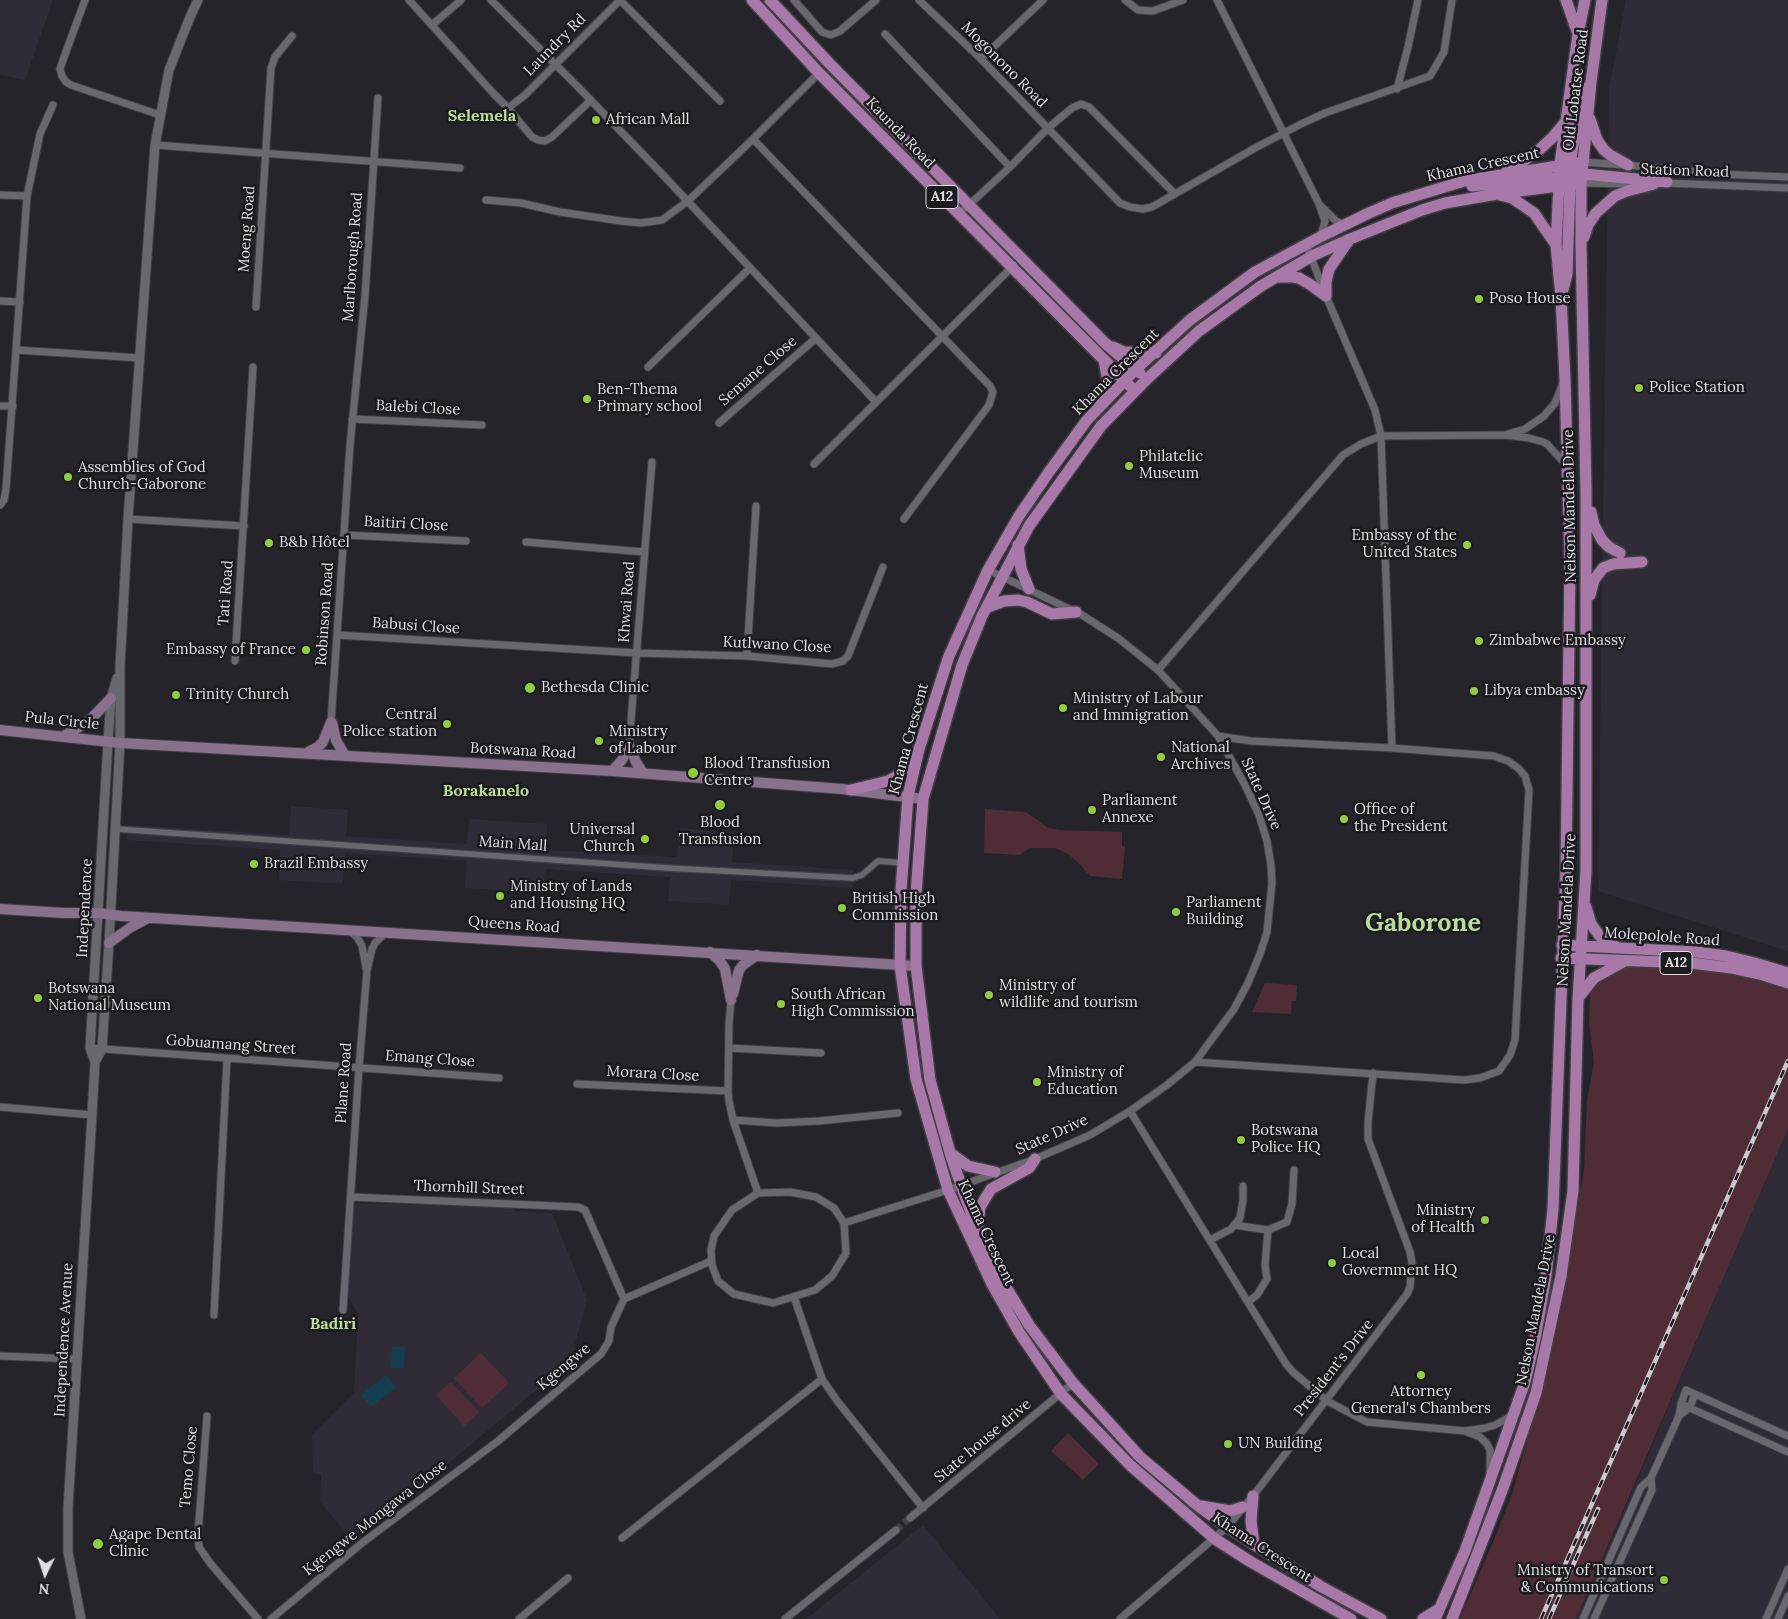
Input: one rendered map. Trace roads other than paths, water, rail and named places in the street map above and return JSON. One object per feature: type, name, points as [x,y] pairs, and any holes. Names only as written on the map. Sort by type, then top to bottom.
[{"type":"main road","name":"Kaunda Road","points":[[752,0],[959,214],[1135,391]]},
{"type":"main road","name":"Kaunda Road","points":[[770,0],[830,64],[1105,343],[1147,379]]},
{"type":"main road","points":[[1566,0],[1578,34]]},
{"type":"main road","name":"Old Lobatse Road","points":[[1569,176],[1567,119],[1578,34],[1585,0]]},
{"type":"main road","name":"Old Lobatse Road","points":[[1583,162],[1602,0]]},
{"type":"main road","points":[[1561,297],[1568,274],[1569,176],[1581,100],[1591,82]]},
{"type":"main road","points":[[1588,115],[1597,140],[1604,150],[1628,165]]},
{"type":"main road","points":[[1499,174],[1522,162],[1539,150],[1553,137],[1567,119]]},
{"type":"main road","points":[[1569,176],[1583,162]]},
{"type":"main road","name":"Khama Crescent","points":[[1351,1619],[1251,1562],[1215,1539],[1130,1465],[1062,1394],[1019,1332],[996,1292],[948,1190],[916,1079],[900,965],[903,863],[908,796],[919,749],[949,656],[988,570],[1019,516],[1087,420],[1136,369],[1156,353],[1190,320],[1255,272],[1321,236],[1392,203],[1425,192],[1453,186],[1464,181],[1499,174],[1569,176]]},
{"type":"main road","points":[[1453,186],[1472,186],[1569,176],[1661,183]]},
{"type":"main road","name":"Khama Crescent","points":[[1381,1619],[1320,1586],[1227,1527],[1197,1505],[1140,1457],[1073,1383],[1029,1325],[1002,1280],[977,1229],[961,1185],[930,1080],[916,966],[916,894],[923,799],[962,665],[1018,545],[1029,526],[1101,426],[1147,379],[1199,330],[1274,278],[1312,256],[1422,210],[1445,203],[1497,194],[1569,176]]},
{"type":"main road","name":"Nelson Mandela Drive","points":[[1437,1614],[1465,1551],[1524,1382],[1535,1338],[1546,1276],[1553,1209],[1556,1174],[1561,958],[1566,869],[1570,564],[1565,379],[1561,297],[1556,245],[1569,176]]},
{"type":"main road","name":"Nelson Mandela Drive","points":[[1452,1619],[1496,1505],[1536,1393],[1561,1276],[1573,1191],[1580,946],[1585,903],[1586,870],[1586,491],[1581,247],[1569,176]]},
{"type":"main road","points":[[1581,247],[1588,225],[1604,204],[1615,196],[1627,191],[1661,183]]},
{"type":"main road","points":[[1497,194],[1512,198],[1534,213],[1556,245]]},
{"type":"main road","points":[[1326,296],[1326,282],[1330,269],[1350,239]]},
{"type":"main road","points":[[1274,278],[1299,278],[1326,296]]},
{"type":"main road","points":[[1105,343],[1124,352],[1156,353]]},
{"type":"main road","points":[[1087,420],[1106,390],[1108,376],[1103,358]]},
{"type":"main road","points":[[1586,491],[1597,532],[1609,547],[1620,553]]},
{"type":"main road","points":[[1018,545],[1021,570],[1029,589]]},
{"type":"main road","points":[[1586,616],[1594,580],[1603,568],[1613,564],[1642,562]]},
{"type":"main road","points":[[988,606],[1004,601],[1018,600],[1027,602],[1052,614],[1076,612]]},
{"type":"main road","points":[[64,736],[89,721],[111,698]]},
{"type":"main road","points":[[308,753],[323,742],[332,722]]},
{"type":"main road","points":[[332,722],[336,740],[345,756]]},
{"type":"main road","name":"Pula Circle","points":[[0,730],[120,743]]},
{"type":"main road","name":"Botswana Road","points":[[120,743],[643,773],[851,790],[923,799]]},
{"type":"main road","points":[[612,771],[622,760],[629,744]]},
{"type":"main road","points":[[629,744],[636,762],[643,773]]},
{"type":"main road","points":[[851,790],[888,781],[899,775],[919,749]]},
{"type":"main road","points":[[1585,903],[1591,924],[1599,935],[1606,943],[1620,949]]},
{"type":"main road","points":[[0,909],[110,914]]},
{"type":"main road","name":"Queens Road","points":[[110,914],[916,966]]},
{"type":"main road","points":[[109,943],[131,927],[149,918]]},
{"type":"main road","name":"Molepolole Road","points":[[1562,945],[1696,952],[1726,956],[1765,971],[1788,984]]},
{"type":"main road","points":[[710,952],[720,961],[725,969],[731,1000]]},
{"type":"main road","points":[[731,1000],[739,970],[757,955]]},
{"type":"main road","name":"Molepolole Road","points":[[1561,958],[1691,963],[1788,974]]},
{"type":"main road","points":[[1578,999],[1594,978],[1624,961]]},
{"type":"main road","points":[[950,1153],[968,1166],[995,1172]]},
{"type":"main road","points":[[977,1229],[980,1207],[991,1189],[1029,1168],[1035,1159]]},
{"type":"main road","points":[[1253,1496],[1251,1522],[1254,1545]]},
{"type":"main road","points":[[1197,1505],[1230,1511],[1243,1507]]},
{"type":"main road","points":[[1423,1619],[1437,1614]]},
{"type":"street","points":[[85,0],[60,70],[66,82],[160,114]]},
{"type":"street","points":[[120,667],[128,519],[155,145],[172,62],[198,0]]},
{"type":"street","points":[[409,0],[508,108],[532,137],[545,141],[552,137],[591,100]]},
{"type":"street","points":[[432,25],[461,0]]},
{"type":"street","points":[[490,0],[591,100],[688,201],[876,402]]},
{"type":"street","points":[[620,0],[720,101]]},
{"type":"street","name":"Laundry Rd","points":[[508,108],[525,95],[620,0]]},
{"type":"street","points":[[794,0],[822,32],[831,35],[840,31],[876,0]]},
{"type":"street","name":"Mogonono Road","points":[[919,0],[981,59],[1120,203],[1142,209],[1152,207],[1284,133],[1325,113],[1430,76],[1444,52],[1452,0]]},
{"type":"street","points":[[981,59],[1043,0]]},
{"type":"street","points":[[1125,0],[1138,10],[1153,11],[1183,0]]},
{"type":"street","points":[[1216,0],[1319,204],[1325,221],[1321,236]]},
{"type":"street","points":[[1397,89],[1418,0]]},
{"type":"street","points":[[884,34],[1010,166]]},
{"type":"street","name":"Moeng Road","points":[[256,307],[271,68],[276,57],[292,36]]},
{"type":"street","points":[[486,200],[521,203],[588,217],[642,223],[662,220],[688,201],[820,72]]},
{"type":"street","name":"Marlborough Road","points":[[352,419],[365,296],[378,98]]},
{"type":"street","points":[[2,502],[13,406],[27,196],[40,134],[53,104]]},
{"type":"street","points":[[959,214],[1048,129],[1072,108],[1081,104],[1086,105],[1175,194]]},
{"type":"street","points":[[753,139],[990,386],[993,392],[989,405],[904,519]]},
{"type":"street","points":[[155,145],[460,168]]},
{"type":"street","name":"Station Road","points":[[1583,162],[1719,174],[1788,177]]},
{"type":"street","name":"Station Road","points":[[1661,183],[1788,188]]},
{"type":"street","points":[[0,195],[27,196]]},
{"type":"street","points":[[1319,204],[1336,221],[1344,225]]},
{"type":"street","points":[[1306,244],[1375,410],[1381,436],[1392,748]]},
{"type":"street","points":[[814,464],[1022,258]]},
{"type":"street","points":[[648,367],[750,268]]},
{"type":"street","points":[[0,301],[20,302]]},
{"type":"street","name":"Semane Close","points":[[719,423],[816,338]]},
{"type":"street","points":[[17,350],[140,358]]},
{"type":"street","name":"Tati Road","points":[[235,661],[253,367]]},
{"type":"street","points":[[1505,435],[1525,429],[1544,416],[1555,403],[1565,379]]},
{"type":"street","points":[[0,406],[13,406]]},
{"type":"street","name":"Balebi Close","points":[[352,419],[482,425]]},
{"type":"street","name":"Robinson Road","points":[[332,722],[352,419]]},
{"type":"street","points":[[1158,670],[1343,455],[1361,444],[1381,436],[1505,435],[1543,442],[1567,466]]},
{"type":"street","name":"Khwai Road","points":[[629,744],[652,462]]},
{"type":"street","points":[[747,656],[756,506]]},
{"type":"street","points":[[128,519],[244,526]]},
{"type":"street","name":"Baitiri Close","points":[[345,535],[466,541]]},
{"type":"street","points":[[526,542],[644,552]]},
{"type":"street","name":"Kutlwano Close","points":[[637,653],[747,656],[832,664],[843,661],[853,646],[883,567]]},
{"type":"street","name":"State Drive","points":[[844,1222],[948,1190],[1035,1159],[1090,1135],[1130,1111],[1167,1085],[1195,1062],[1234,1009],[1248,983],[1267,932],[1271,904],[1271,864],[1267,841],[1246,785],[1218,736],[1158,670],[1118,638],[1076,612],[988,570]]},
{"type":"street","name":"Babusi Close","points":[[337,635],[637,653]]},
{"type":"street","name":"Independence","points":[[95,1062],[90,1048],[108,741],[111,698],[120,667]]},
{"type":"street","name":"Independence","points":[[95,1062],[102,1049],[109,943],[120,743],[120,667]]},
{"type":"street","points":[[1195,1062],[1464,1080],[1480,1078],[1499,1071],[1510,1055],[1515,1040],[1529,790],[1525,776],[1518,768],[1508,761],[1494,756],[1392,748],[1251,741],[1218,736]]},
{"type":"street","name":"Main Mall","points":[[116,828],[668,868],[853,878],[862,875],[878,861],[903,863]]},
{"type":"street","points":[[348,930],[357,937],[362,946],[367,970]]},
{"type":"street","points":[[367,970],[372,948],[375,942],[386,932]]},
{"type":"street","name":"Pilane Road","points":[[343,1310],[367,970]]},
{"type":"street","points":[[731,1000],[728,1091],[733,1120],[758,1193]]},
{"type":"street","name":"Gobuamang Street","points":[[90,1048],[359,1068]]},
{"type":"street","points":[[729,1048],[821,1053]]},
{"type":"street","points":[[214,1315],[227,1059]]},
{"type":"street","name":"Independence Avenue","points":[[81,1619],[68,1552],[68,1508],[95,1062]]},
{"type":"street","name":"Emang Close","points":[[359,1068],[499,1078]]},
{"type":"street","name":"President's Drive","points":[[1120,1619],[1227,1527],[1404,1300],[1410,1287],[1412,1262],[1410,1252],[1368,1138],[1373,1073]]},
{"type":"street","name":"Morara Close","points":[[577,1084],[728,1091]]},
{"type":"street","points":[[0,1107],[92,1115]]},
{"type":"street","points":[[1130,1111],[1286,1364],[1327,1401],[1367,1422],[1465,1430],[1495,1425],[1508,1418],[1515,1410]]},
{"type":"street","points":[[733,1120],[777,1123],[898,1113]]},
{"type":"street","points":[[1234,1225],[1268,1230],[1287,1222],[1292,1204],[1294,1170]]},
{"type":"street","points":[[1210,1240],[1230,1229],[1240,1218],[1244,1200],[1243,1186]]},
{"type":"street","points":[[790,1192],[816,1197],[834,1208],[844,1222],[846,1253],[832,1276],[815,1290],[773,1303],[734,1294],[718,1281],[711,1261],[714,1236],[732,1210],[758,1193],[790,1192]]},
{"type":"street","name":"Thornhill Street","points":[[350,1197],[578,1206],[585,1210],[624,1299]]},
{"type":"street","points":[[1248,1302],[1258,1295],[1267,1279],[1265,1265],[1268,1230]]},
{"type":"street","points":[[624,1299],[711,1261]]},
{"type":"street","points":[[794,1297],[822,1379],[838,1402],[923,1508]]},
{"type":"street","name":"Kgengwe","points":[[498,1440],[606,1349],[610,1341],[611,1327],[624,1299]]},
{"type":"street","points":[[0,1356],[76,1359]]},
{"type":"street","points":[[622,1538],[822,1379]]},
{"type":"street","name":"State house drive","points":[[910,1518],[1073,1383]]},
{"type":"street","points":[[1583,1619],[1641,1487],[1651,1478],[1679,1416],[1686,1390],[1788,1436]]},
{"type":"street","points":[[1679,1416],[1690,1407],[1695,1394]]},
{"type":"street","points":[[1681,1404],[1788,1452]]},
{"type":"street","name":"Temo Close","points":[[207,1416],[198,1534],[199,1547],[210,1563],[258,1619]]},
{"type":"street","points":[[1465,1430],[1480,1437],[1490,1450],[1490,1483]]},
{"type":"street","name":"Kgengwe Mongawa Close","points":[[271,1619],[362,1544],[498,1440]]},
{"type":"street","points":[[1594,1619],[1652,1490],[1651,1478]]},
{"type":"street","points":[[785,1619],[896,1530]]},
{"type":"street","points":[[1766,1619],[1788,1569]]},
{"type":"street","points":[[519,1619],[568,1578]]},
{"type":"street","points":[[1778,1619],[1787,1598]]},
{"type":"water","points":[[392,1347],[405,1347],[404,1368],[391,1368]]},
{"type":"water","points":[[386,1375],[396,1387],[371,1407],[361,1395]]},
{"type":"tunnel","points":[[896,1530],[910,1518]]},
{"type":"railway","points":[[1541,1619],[1788,1061]]},
{"type":"railway","points":[[1549,1619],[1598,1509]]},
{"type":"place","name":"African Mall","points":[[596,120]]},
{"type":"place","name":"Poso House","points":[[1479,299]]},
{"type":"place","name":"Police Station","points":[[1639,388]]},
{"type":"place","name":"Ben-Thema Primary school","points":[[587,399]]},
{"type":"place","name":"Philatelic Museum","points":[[1129,466]]},
{"type":"place","name":"Assemblies of God Church-Gaborone","points":[[68,477]]},
{"type":"place","name":"B&b Hôtel","points":[[269,543]]},
{"type":"place","name":"Embassy of the United States","points":[[1467,545]]},
{"type":"place","name":"Zimbabwe Embassy","points":[[1479,641]]},
{"type":"place","name":"Embassy of France","points":[[306,650]]},
{"type":"place","name":"Bethesda Clinic","points":[[530,688]]},
{"type":"place","name":"Libya embassy","points":[[1474,691]]},
{"type":"place","name":"Trinity Church","points":[[176,695]]},
{"type":"place","name":"Ministry of Labour and Immigration","points":[[1063,708]]},
{"type":"place","name":"Central Police station","points":[[447,724]]},
{"type":"place","name":"Ministry of Labour","points":[[599,741]]},
{"type":"place","name":"National Archives","points":[[1161,757]]},
{"type":"place","name":"Blood Transfusion Centre","points":[[693,773]]},
{"type":"place","name":"Blood Transfusion","points":[[720,805]]},
{"type":"place","name":"Parliament Annexe","points":[[1092,810]]},
{"type":"place","name":"Office of the President","points":[[1344,819]]},
{"type":"place","name":"Universal Church","points":[[645,839]]},
{"type":"place","name":"Brazil Embassy","points":[[254,864]]},
{"type":"place","name":"Ministry of Lands and Housing HQ","points":[[500,896]]},
{"type":"place","name":"British High Commission","points":[[842,908]]},
{"type":"place","name":"Parliament Building","points":[[1176,912]]},
{"type":"place","name":"Ministry of wildlife and tourism","points":[[989,995]]},
{"type":"place","name":"Botswana National Museum","points":[[38,998]]},
{"type":"place","name":"South African High Commission","points":[[781,1004]]},
{"type":"place","name":"Ministry of Education","points":[[1037,1082]]},
{"type":"place","name":"Botswana Police HQ","points":[[1241,1140]]},
{"type":"place","name":"Ministry of Health","points":[[1485,1220]]},
{"type":"place","name":"Local Government HQ","points":[[1332,1263]]},
{"type":"place","name":"Attorney General's Chambers","points":[[1421,1375]]},
{"type":"place","name":"UN Building","points":[[1228,1444]]},
{"type":"place","name":"Agape Dental Clinic","points":[[98,1544]]},
{"type":"place","name":"Mnistry of Transort & Communications","points":[[1664,1580]]},
{"type":"district","name":"Selemela","points":[[482,116]]},
{"type":"district","name":"Borakanelo","points":[[486,791]]},
{"type":"district","name":"Gaborone","points":[[1423,924]]},
{"type":"district","name":"Badiri","points":[[333,1324]]}]
